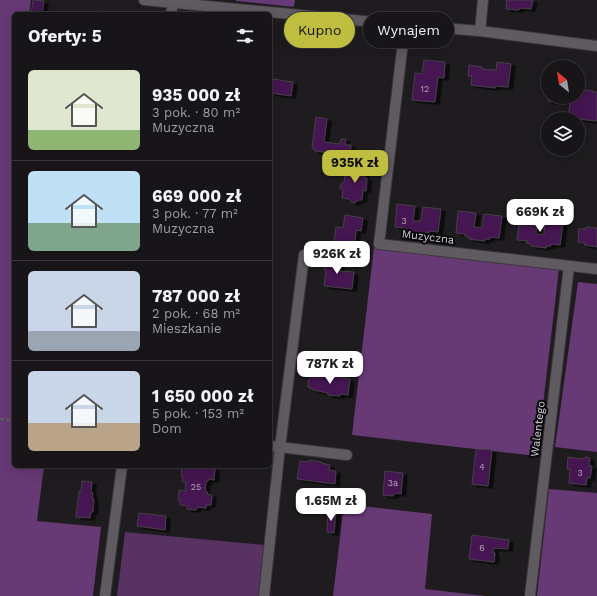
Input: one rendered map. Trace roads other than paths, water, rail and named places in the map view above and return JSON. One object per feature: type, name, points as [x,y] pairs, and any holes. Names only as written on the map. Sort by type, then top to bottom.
[{"type":"street","points":[[144,0],[172,1],[363,21]]},
{"type":"street","points":[[480,31],[483,0]]},
{"type":"street","points":[[171,12],[172,1]]},
{"type":"street","points":[[454,29],[597,46]]},
{"type":"street","name":"Muzyczna","points":[[402,48],[379,244],[597,269]]},
{"type":"street","points":[[264,596],[275,446],[304,255]]},
{"type":"street","name":"Walentego","points":[[530,596],[570,266]]},
{"type":"street","points":[[275,446],[347,455]]},
{"type":"street","points":[[105,596],[122,468]]}]
